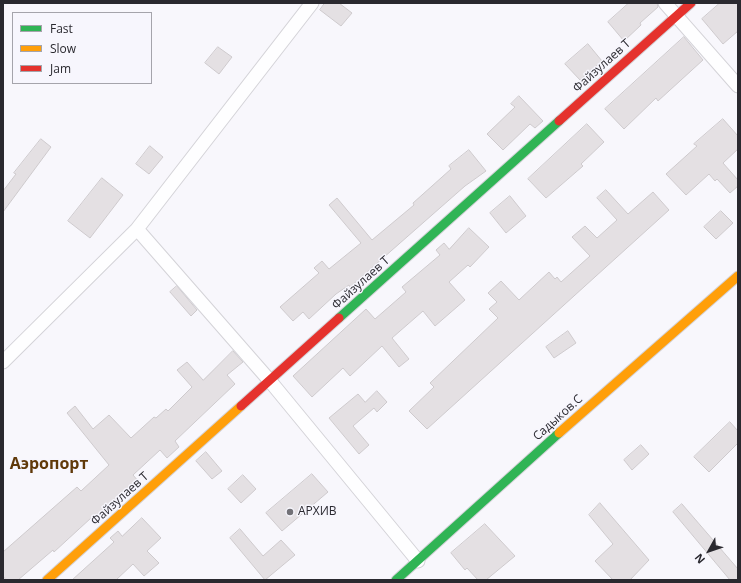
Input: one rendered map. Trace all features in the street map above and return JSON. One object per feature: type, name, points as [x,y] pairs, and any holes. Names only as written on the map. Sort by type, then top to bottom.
[{"type":"street","points":[[3,362],[137,229],[312,3]]},
{"type":"street","points":[[665,3],[738,86]]},
{"type":"street","name":"Файзулаев Т","points":[[47,580],[691,3]]},
{"type":"street","points":[[137,229],[270,381],[418,561]]},
{"type":"street","name":"Садыков.С","points":[[396,580],[558,434],[738,276]]},
{"type":"building","points":[[325,3],[339,3],[352,13],[341,26],[320,10]]},
{"type":"building","points":[[629,3],[657,3],[658,7],[640,23],[641,25],[624,41],[608,22]]},
{"type":"building","points":[[720,3],[738,3],[738,31],[723,44],[702,19]]},
{"type":"building","points":[[684,37],[703,60],[658,101],[656,98],[624,129],[605,109]]},
{"type":"building","points":[[588,44],[602,61],[580,80],[565,64]]},
{"type":"building","points":[[218,47],[232,57],[219,74],[205,63]]},
{"type":"building","points":[[519,96],[543,121],[535,128],[530,124],[503,150],[487,134],[515,107],[511,104]]},
{"type":"building","points":[[723,119],[738,136],[738,149],[723,163],[738,180],[738,186],[730,193],[717,179],[715,181],[709,174],[686,195],[666,174],[697,146],[694,144]]},
{"type":"building","points":[[587,124],[604,142],[581,164],[583,166],[546,198],[528,179]]},
{"type":"building","points":[[41,139],[51,147],[3,212],[3,191],[16,174],[14,173]]},
{"type":"building","points":[[150,146],[163,157],[149,174],[136,164]]},
{"type":"building","points":[[469,150],[486,171],[465,186],[350,287],[349,285],[336,294],[309,319],[303,312],[293,321],[280,307],[319,273],[314,268],[322,261],[329,269],[361,243],[329,205],[337,198],[372,240],[414,205],[413,203],[451,169],[449,166]]},
{"type":"building","points":[[102,178],[123,195],[90,238],[68,221]]},
{"type":"building","points":[[606,190],[628,214],[653,192],[669,210],[427,429],[409,411],[434,387],[430,383],[498,318],[489,309],[497,302],[488,293],[501,281],[519,300],[549,272],[555,279],[557,277],[561,282],[590,256],[572,237],[585,226],[597,238],[617,220],[597,198]]},
{"type":"building","points":[[510,196],[526,216],[506,233],[490,213]]},
{"type":"building","points":[[721,211],[733,223],[716,239],[704,227]]},
{"type":"building","points":[[469,228],[489,247],[470,267],[468,265],[449,282],[465,300],[435,326],[423,311],[392,338],[409,359],[399,367],[382,346],[350,376],[343,368],[312,397],[293,376],[366,309],[375,319],[406,292],[402,287],[440,255],[436,250],[444,243],[449,249]]},
{"type":"building","points":[[177,286],[197,310],[191,316],[170,292]]},
{"type":"building","points":[[568,331],[576,343],[554,358],[546,347]]},
{"type":"building","points":[[233,351],[243,362],[227,375],[235,384],[175,441],[179,447],[167,458],[160,450],[133,475],[139,482],[108,511],[94,521],[91,518],[54,552],[53,550],[18,580],[6,580],[3,576],[3,552],[77,487],[81,491],[109,465],[67,413],[75,406],[93,429],[109,415],[131,438],[154,417],[156,418],[166,409],[168,411],[192,387],[177,370],[187,362],[203,380]]},
{"type":"building","points":[[377,391],[387,402],[377,412],[374,408],[353,426],[369,445],[359,454],[329,418],[358,394],[365,402]]},
{"type":"building","points":[[730,422],[738,431],[738,443],[709,472],[694,457]]},
{"type":"building","points":[[641,445],[649,454],[632,470],[624,460]]},
{"type":"building","points":[[206,452],[222,471],[212,479],[196,461]]},
{"type":"building","points":[[312,474],[328,492],[282,531],[266,513]]},
{"type":"building","points":[[243,475],[256,489],[241,503],[228,489]]},
{"type":"building","points":[[600,503],[649,560],[630,580],[613,580],[595,561],[613,544],[589,515]]},
{"type":"building","points":[[682,504],[738,569],[738,580],[730,580],[673,512]]},
{"type":"building","points":[[142,518],[161,538],[147,551],[159,563],[144,576],[133,564],[116,580],[72,580],[114,542],[110,538],[118,531],[122,536]]},
{"type":"building","points":[[485,524],[515,556],[486,580],[478,580],[467,568],[465,570],[451,553]]},
{"type":"building","points":[[240,529],[263,556],[281,540],[295,555],[265,580],[230,538]]},
{"type":"traffic: fast","points":[[339,318],[559,121]]},
{"type":"traffic: fast","points":[[396,580],[559,433]]},
{"type":"traffic: slow","points":[[559,433],[738,276]]},
{"type":"traffic: slow","points":[[47,580],[241,406]]},
{"type":"traffic: jam","points":[[559,121],[691,3]]},
{"type":"traffic: jam","points":[[241,406],[339,318]]},
{"type":"place","name":"АРХИВ","points":[[290,512]]},
{"type":"district","name":"Аэропорт","points":[[49,464]]}]
